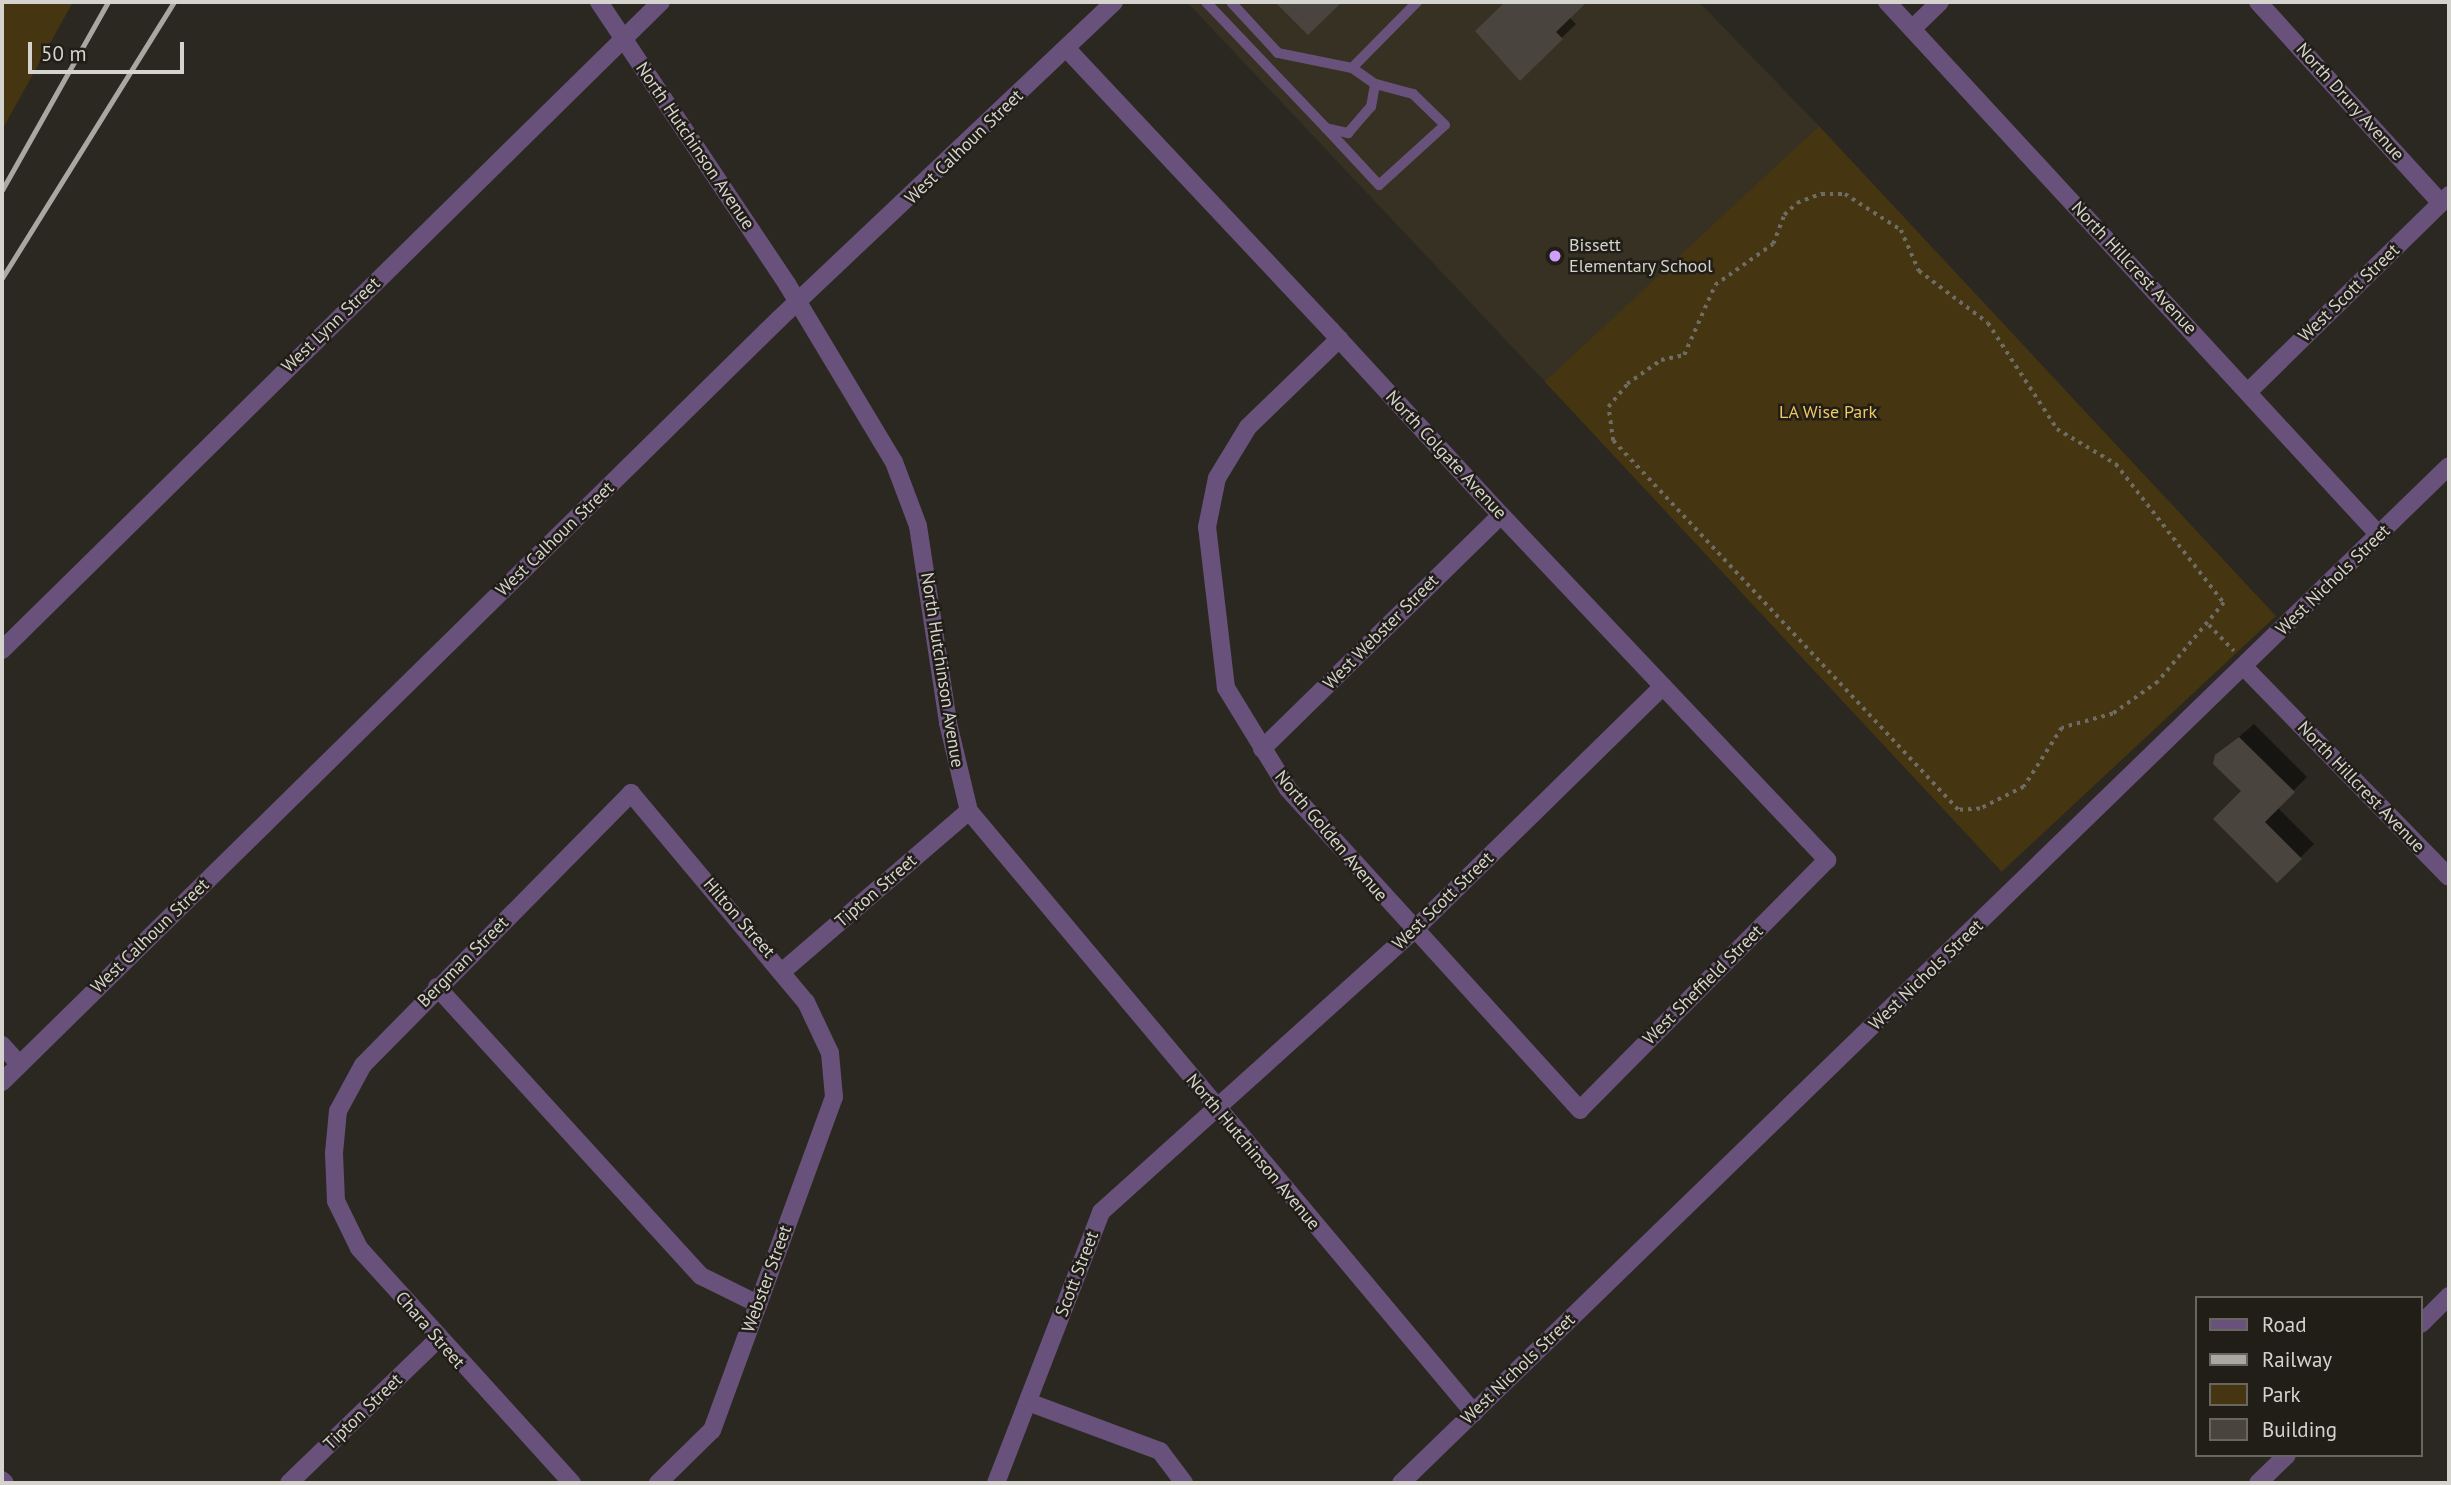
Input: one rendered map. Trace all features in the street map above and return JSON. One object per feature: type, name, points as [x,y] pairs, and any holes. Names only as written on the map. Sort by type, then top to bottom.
[{"type":"street","name":"North Hutchinson Avenue","points":[[599,2],[799,303],[894,462],[912,504],[952,745],[969,811],[1474,1413]]},
{"type":"street","name":"West Lynn Street","points":[[2,650],[661,2]]},
{"type":"street","name":"West Calhoun Street","points":[[2,1082],[799,303],[1114,2]]},
{"type":"street","name":"North Hillcrest Avenue","points":[[1887,2],[2249,391],[2379,535]]},
{"type":"street","points":[[1912,29],[1940,2]]},
{"type":"street","name":"North Drury Avenue","points":[[2258,2],[2445,199]]},
{"type":"street","name":"North Colgate Avenue","points":[[1066,48],[1827,860]]},
{"type":"street","name":"West Scott Street","points":[[2249,391],[2445,199]]},
{"type":"street","name":"North Golden Avenue","points":[[1339,339],[1248,428],[1217,478],[1207,527],[1226,688],[1289,789],[1412,932],[1580,1110]]},
{"type":"street","name":"West Nichols Street","points":[[1401,1483],[2449,466]]},
{"type":"street","name":"West Webster Street","points":[[1262,749],[1501,515]]},
{"type":"street","name":"North Hillcrest Avenue","points":[[2244,667],[2449,877]]},
{"type":"street","name":"West Scott Street","points":[[1219,1111],[1412,932],[1663,685]]},
{"type":"street","name":"Hilton Street","points":[[631,793],[784,970],[830,1053]]},
{"type":"street","name":"Bergman Street","points":[[334,1153],[338,1111],[363,1065],[631,793]]},
{"type":"street","name":"Tipton Street","points":[[784,970],[969,811]]},
{"type":"street","name":"West Sheffield Street","points":[[1580,1110],[1827,860]]},
{"type":"street","points":[[437,987],[701,1276],[758,1304]]},
{"type":"street","points":[[2,1045],[19,1064]]},
{"type":"street","name":"Webster Street","points":[[658,1483],[712,1430],[834,1097],[830,1053]]},
{"type":"street","name":"Scott Street","points":[[996,1483],[1101,1212],[1219,1111]]},
{"type":"street","name":"Chara Street","points":[[334,1153],[336,1201],[359,1248],[436,1340],[572,1483]]},
{"type":"street","points":[[2423,1322],[2449,1296]]},
{"type":"street","name":"Tipton Street","points":[[289,1483],[436,1340]]},
{"type":"street","points":[[1028,1402],[1160,1451],[1184,1483]]},
{"type":"street","points":[[2258,1483],[2285,1457]]},
{"type":"lane","points":[[1206,2],[1380,185],[1446,125],[1413,94],[1375,84],[1352,68],[1278,53],[1231,2]]},
{"type":"lane","points":[[1352,68],[1418,2]]},
{"type":"lane","points":[[1326,128],[1348,133],[1371,107],[1375,84]]},
{"type":"path","points":[[1821,194],[1845,194],[1901,230],[1919,271],[1935,289],[1988,323],[2057,429],[2116,464],[2179,552],[2216,587],[2224,603],[2209,625],[2158,682],[2113,714],[2062,728],[2024,787],[1980,809],[1958,810],[1635,468],[1613,441],[1608,407],[1641,371],[1684,355],[1715,285],[1773,244],[1784,215],[1821,194]]},
{"type":"path","points":[[2209,625],[2234,651]]},
{"type":"shaded area","name":"Bissett Elementary School","points":[[1187,2],[1699,2],[1819,126],[1549,386]]},
{"type":"green space","points":[[2,2],[73,2],[2,130]]},
{"type":"green space","name":"LA Wise Park","points":[[1819,126],[2276,616],[2002,872],[1545,382]]},
{"type":"building","points":[[1275,2],[1342,2],[1308,35]]},
{"type":"building","points":[[1505,2],[1587,2],[1556,32],[1563,39],[1520,81],[1475,31]]},
{"type":"building","points":[[2239,737],[2295,792],[2265,822],[2302,859],[2277,883],[2213,819],[2241,791],[2213,764],[2215,755]]},
{"type":"railway","points":[[2,190],[108,2]]},
{"type":"railway","points":[[2,278],[174,2]]},
{"type":"place","name":"Bissett Elementary School","points":[[1555,256]]}]
